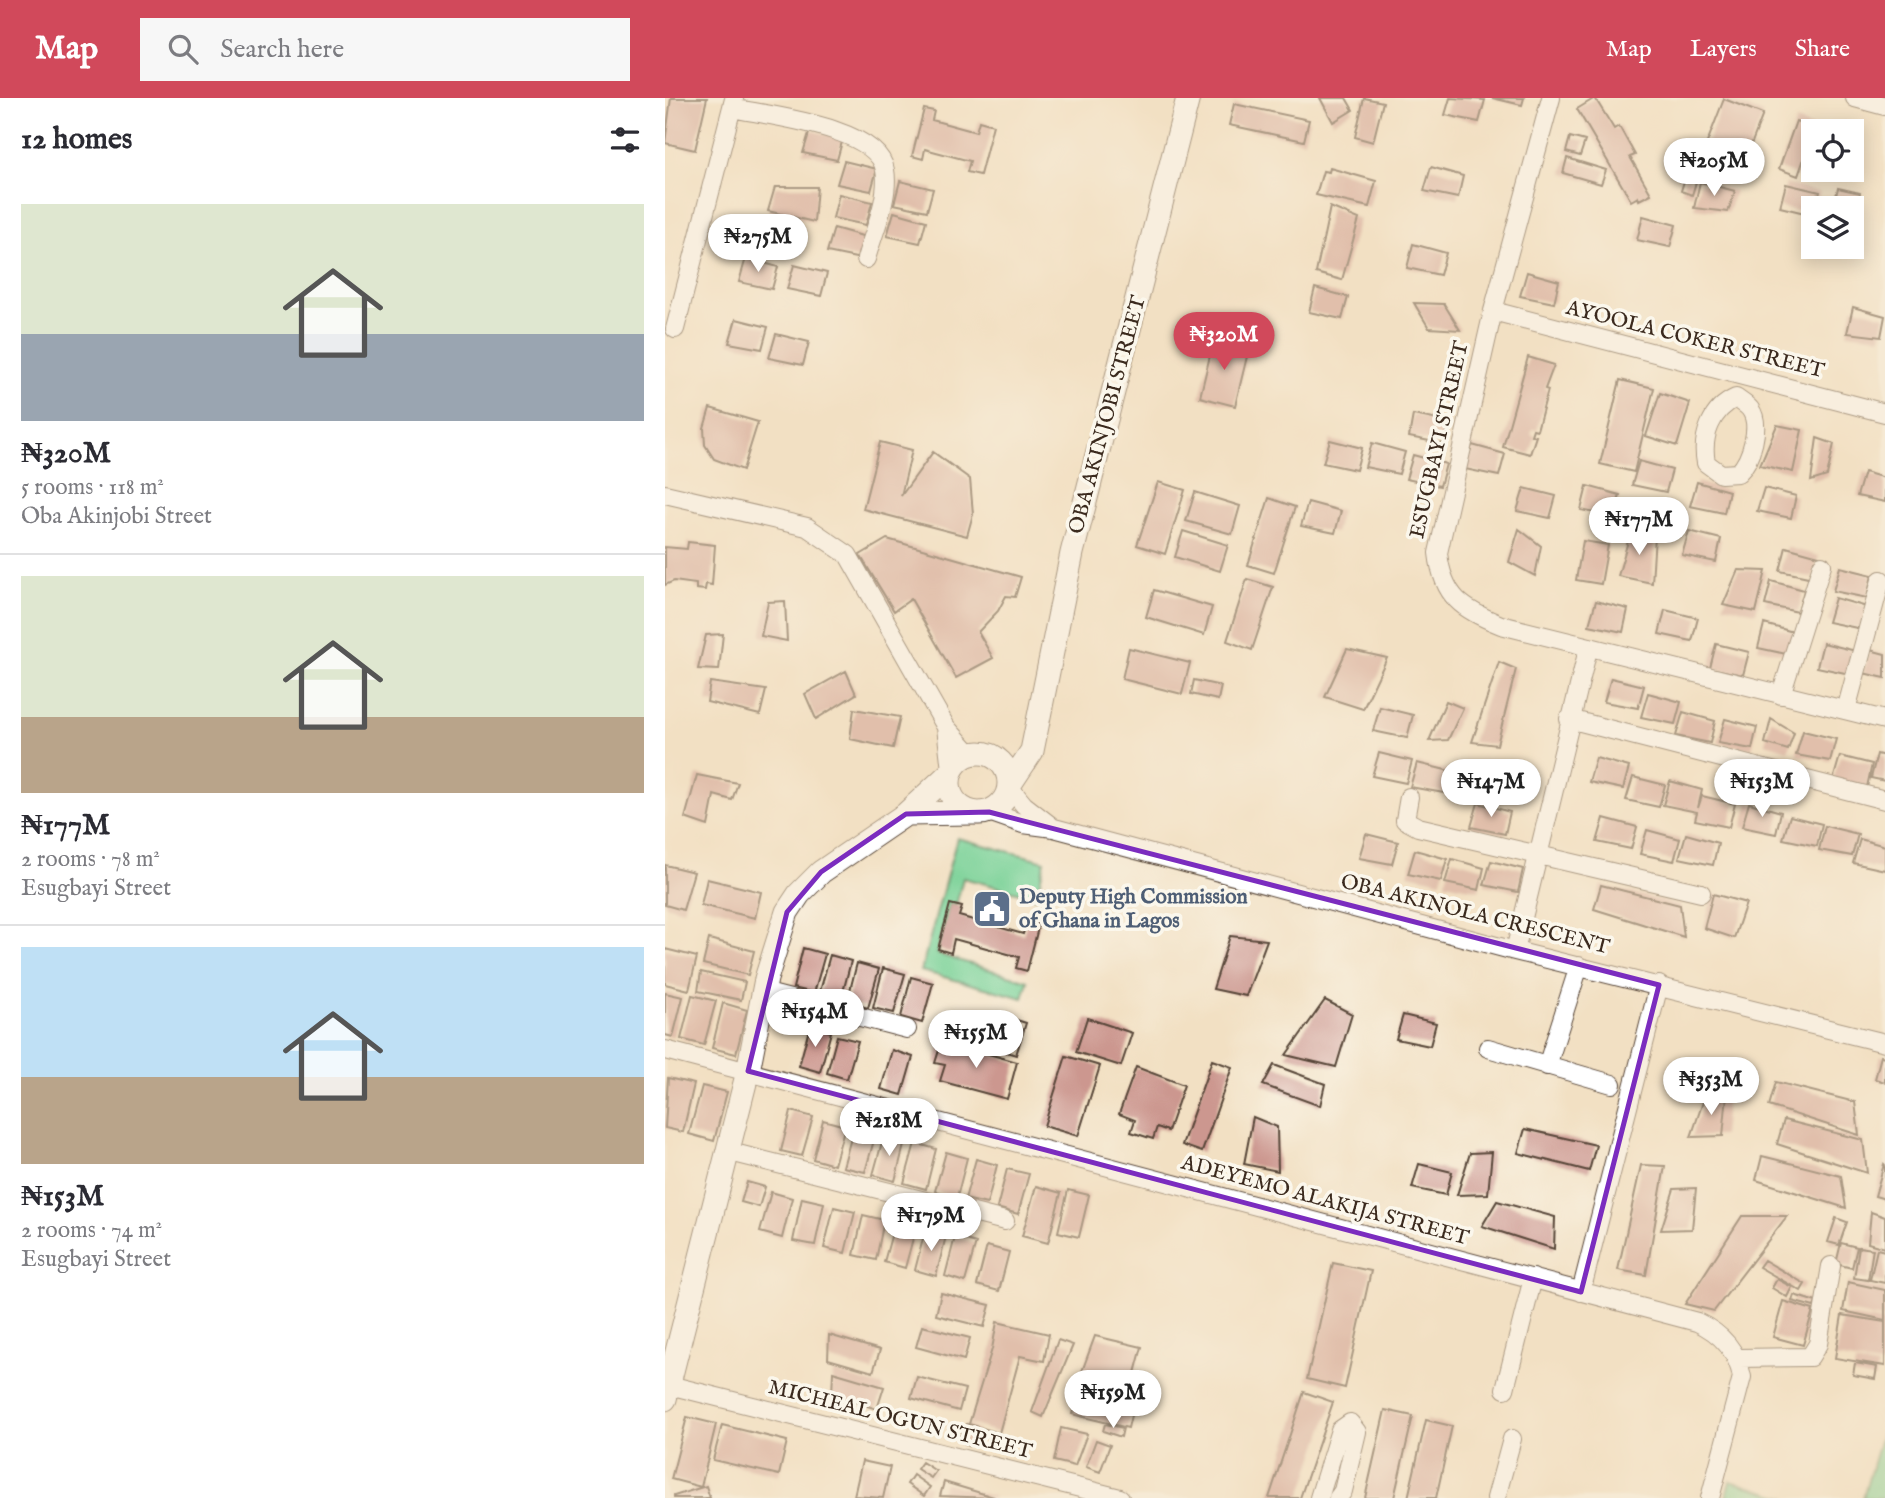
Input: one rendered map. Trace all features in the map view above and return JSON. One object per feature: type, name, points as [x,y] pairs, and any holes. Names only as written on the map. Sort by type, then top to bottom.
[{"type":"street","name":"OBA AKINJOBI STREET","points":[[1010,786],[1028,759],[1072,553],[1188,98]]},
{"type":"street","name":"ESUGBAYI STREET","points":[[1551,98],[1493,311],[1437,553],[1440,574],[1458,603],[1471,613],[1501,625],[1588,649],[1885,720]]},
{"type":"street","points":[[675,329],[733,103],[846,133],[864,141],[877,153],[885,168],[885,187],[866,259]]},
{"type":"street","name":"AYOOLA COKER STREET","points":[[1493,311],[1885,412]]},
{"type":"street","points":[[1736,398],[1741,377]]},
{"type":"street","points":[[665,494],[807,527],[848,555],[946,727],[969,753]]},
{"type":"street","points":[[1781,695],[1822,565]]},
{"type":"street","points":[[1846,710],[1881,580]]},
{"type":"street","points":[[1515,951],[1588,649]]},
{"type":"street","points":[[1569,719],[1885,800]]},
{"type":"street","points":[[946,727],[951,796],[964,809],[981,812]]},
{"type":"street","points":[[996,757],[1021,750],[1034,733]]},
{"type":"street","points":[[667,1392],[748,1071],[763,992],[780,928],[799,894],[850,851],[907,814],[969,753],[988,753],[1004,765],[1010,786],[1002,803],[981,812],[907,814]]},
{"type":"street","name":"OBA AKINOLA CRESCENT","points":[[1010,786],[1024,805],[1054,828]]},
{"type":"street","points":[[1409,797],[1404,812],[1405,820],[1417,827],[1701,893]]},
{"type":"street","name":"OBA AKINOLA CRESCENT","points":[[981,812],[1023,824],[1054,828],[1515,951],[1885,1043]]},
{"type":"street","points":[[1547,1066],[1579,965]]},
{"type":"street","points":[[1581,1292],[1659,985]]},
{"type":"street","points":[[763,992],[907,1029]]},
{"type":"street","points":[[1488,1048],[1612,1084]]},
{"type":"street","name":"ADEYEMO ALAKIJA STREET","points":[[665,1050],[1697,1322],[1714,1330],[1739,1358]]},
{"type":"street","points":[[726,1151],[1005,1221]]},
{"type":"street","points":[[1710,1498],[1742,1377],[1739,1358],[1810,1357],[1818,1344],[1831,1266]]},
{"type":"street","points":[[1505,1389],[1533,1278]]},
{"type":"street","name":"MICHEAL OGUN STREET","points":[[667,1392],[1120,1498]]},
{"type":"street","points":[[1319,1498],[1340,1430],[1350,1423],[1357,1432],[1343,1491],[1338,1498]]},
{"type":"street","points":[[1496,1498],[1512,1439]]},
{"type":"highlighted area","points":[[989,812],[1659,985],[1581,1292],[748,1071],[787,912],[821,872],[906,814]]},
{"type":"green space","points":[[957,838],[1045,861],[1036,897],[963,878],[956,905],[950,904],[937,954],[1028,981],[1023,998],[921,971]]},
{"type":"green space","points":[[1885,1421],[1885,1498],[1863,1498]]},
{"type":"green space","points":[[1730,1481],[1787,1498],[1726,1498]]},
{"type":"building","points":[[671,98],[707,98],[695,150],[665,143]]},
{"type":"building","points":[[1320,98],[1346,98],[1353,110],[1333,122]]},
{"type":"building","points":[[1364,98],[1383,102],[1373,142],[1355,137]]},
{"type":"building","points":[[1450,98],[1485,100],[1479,122],[1445,115]]},
{"type":"building","points":[[1492,98],[1524,98],[1522,105]]},
{"type":"building","points":[[1595,98],[1614,129],[1619,126],[1635,155],[1630,157],[1651,194],[1631,201],[1577,109]]},
{"type":"building","points":[[1724,99],[1763,114],[1744,163],[1705,148]]},
{"type":"building","points":[[1234,104],[1309,120],[1304,141],[1229,125]]},
{"type":"building","points":[[924,109],[934,111],[932,120],[976,132],[979,121],[993,125],[980,175],[967,172],[970,161],[925,149],[923,159],[912,156]]},
{"type":"building","points":[[1796,121],[1801,123],[1801,167],[1798,176],[1779,169]]},
{"type":"building","points":[[810,130],[843,138],[837,160],[803,153]]},
{"type":"building","points":[[1570,137],[1585,141],[1580,156],[1566,152]]},
{"type":"building","points":[[1567,158],[1606,170],[1601,184],[1563,173]]},
{"type":"building","points":[[844,161],[877,169],[871,191],[837,184]]},
{"type":"building","points":[[1431,167],[1463,176],[1458,198],[1424,191]]},
{"type":"building","points":[[1330,168],[1376,181],[1369,207],[1316,195],[1323,171],[1329,172]]},
{"type":"building","points":[[1685,178],[1696,182],[1692,195],[1681,191]]},
{"type":"building","points":[[900,181],[933,189],[927,211],[894,204]]},
{"type":"building","points":[[1700,182],[1735,191],[1728,212],[1694,208]]},
{"type":"building","points":[[1786,184],[1820,192],[1819,196],[1801,196],[1801,212],[1780,207]]},
{"type":"building","points":[[775,187],[817,187],[814,222],[768,211]]},
{"type":"building","points":[[1838,188],[1860,193],[1859,196],[1836,196]]},
{"type":"building","points":[[839,194],[872,202],[866,225],[833,218]]},
{"type":"building","points":[[1330,207],[1359,219],[1342,280],[1316,273]]},
{"type":"building","points":[[894,212],[926,221],[920,243],[887,236]]},
{"type":"building","points":[[1643,216],[1676,225],[1670,247],[1637,240]]},
{"type":"building","points":[[834,228],[866,237],[861,259],[827,252]]},
{"type":"building","points":[[1413,244],[1446,253],[1440,275],[1407,268]]},
{"type":"building","points":[[746,258],[778,267],[772,289],[739,282]]},
{"type":"building","points":[[794,265],[827,273],[821,296],[787,289]]},
{"type":"building","points":[[1527,272],[1559,281],[1554,303],[1520,296]]},
{"type":"building","points":[[1315,288],[1348,297],[1342,319],[1309,312]]},
{"type":"building","points":[[1414,303],[1444,304],[1460,330],[1429,328]]},
{"type":"building","points":[[1853,307],[1885,316],[1881,337],[1847,333]]},
{"type":"building","points":[[736,319],[768,327],[762,349],[729,343]]},
{"type":"building","points":[[776,334],[809,342],[803,365],[769,358]]},
{"type":"building","points":[[1214,339],[1249,348],[1235,406],[1200,397]]},
{"type":"building","points":[[1528,357],[1554,365],[1545,389],[1548,390],[1537,430],[1533,429],[1531,435],[1536,436],[1530,454],[1503,447]]},
{"type":"building","points":[[1620,380],[1654,388],[1634,472],[1600,464]]},
{"type":"building","points":[[1660,393],[1690,403],[1677,446],[1646,436]]},
{"type":"building","points":[[710,408],[758,422],[743,470],[714,459],[705,445],[704,428]]},
{"type":"building","points":[[1413,415],[1449,422],[1445,444],[1409,437]]},
{"type":"building","points":[[1777,425],[1802,430],[1793,472],[1760,465]]},
{"type":"building","points":[[1817,438],[1834,444],[1827,476],[1811,481]]},
{"type":"building","points":[[1330,440],[1362,448],[1356,470],[1323,463]]},
{"type":"building","points":[[880,442],[912,450],[901,496],[933,452],[970,479],[973,514],[967,536],[863,509]]},
{"type":"building","points":[[1372,443],[1405,452],[1399,474],[1365,467]]},
{"type":"building","points":[[1472,445],[1505,454],[1499,476],[1465,469]]},
{"type":"building","points":[[1413,455],[1446,464],[1440,486],[1406,479]]},
{"type":"building","points":[[1639,461],[1672,470],[1666,492],[1632,485]]},
{"type":"building","points":[[1864,472],[1885,478],[1885,502],[1857,496]]},
{"type":"building","points":[[1158,482],[1185,490],[1165,554],[1137,545]]},
{"type":"building","points":[[1697,482],[1729,491],[1724,513],[1690,506]]},
{"type":"building","points":[[1587,486],[1620,495],[1614,517],[1581,510]]},
{"type":"building","points":[[1524,488],[1556,496],[1550,518],[1517,511]]},
{"type":"building","points":[[1764,488],[1796,496],[1791,518],[1757,511]]},
{"type":"building","points":[[1195,492],[1240,506],[1232,534],[1186,521]]},
{"type":"building","points":[[1269,498],[1295,507],[1274,573],[1248,565]]},
{"type":"building","points":[[1308,502],[1341,511],[1335,533],[1301,526]]},
{"type":"building","points":[[1632,527],[1655,535],[1652,583],[1618,576]]},
{"type":"building","points":[[1519,529],[1541,546],[1535,576],[1509,562]]},
{"type":"building","points":[[1183,531],[1228,545],[1220,571],[1175,557]]},
{"type":"building","points":[[1689,531],[1721,539],[1716,562],[1682,555]]},
{"type":"building","points":[[887,539],[1021,577],[1015,597],[1006,596],[998,611],[978,632],[993,658],[956,678],[911,599],[894,611],[860,555]]},
{"type":"building","points":[[1583,541],[1608,545],[1601,584],[1576,580]]},
{"type":"building","points":[[688,542],[715,545],[712,585],[706,584],[705,590],[696,589],[696,584],[674,581],[665,585],[665,547],[687,549]]},
{"type":"building","points":[[1786,547],[1819,556],[1813,578],[1780,571]]},
{"type":"building","points":[[1840,567],[1872,575],[1867,598],[1833,591]]},
{"type":"building","points":[[1738,570],[1766,571],[1756,612],[1723,605]]},
{"type":"building","points":[[1247,579],[1273,587],[1252,650],[1227,641]]},
{"type":"building","points":[[1771,581],[1804,590],[1798,612],[1765,605]]},
{"type":"building","points":[[1154,590],[1212,607],[1204,635],[1146,617]]},
{"type":"building","points":[[1835,598],[1867,607],[1862,629],[1828,622]]},
{"type":"building","points":[[785,601],[787,641],[761,636],[768,602]]},
{"type":"building","points":[[1596,601],[1628,609],[1623,632],[1589,625]]},
{"type":"building","points":[[1665,610],[1698,618],[1692,641],[1659,634]]},
{"type":"building","points":[[1764,624],[1797,633],[1791,655],[1758,648]]},
{"type":"building","points":[[723,634],[719,670],[698,669],[706,635]]},
{"type":"building","points":[[1823,643],[1856,651],[1850,674],[1817,667]]},
{"type":"building","points":[[1716,644],[1749,652],[1743,675],[1710,668]]},
{"type":"building","points":[[1129,648],[1190,663],[1182,694],[1122,679]]},
{"type":"building","points":[[1347,649],[1387,658],[1363,709],[1325,697]]},
{"type":"building","points":[[1870,650],[1885,654],[1885,678],[1863,673]]},
{"type":"building","points":[[1499,662],[1516,669],[1497,745],[1472,742]]},
{"type":"building","points":[[846,671],[856,694],[816,719],[805,694]]},
{"type":"building","points":[[1611,678],[1644,686],[1638,708],[1604,702]]},
{"type":"building","points":[[1194,680],[1221,686],[1218,700],[1191,694]]},
{"type":"building","points":[[710,682],[766,690],[760,715],[707,702]]},
{"type":"building","points":[[1648,693],[1681,702],[1675,724],[1641,717]]},
{"type":"building","points":[[1446,701],[1463,708],[1448,740],[1429,741]]},
{"type":"building","points":[[1380,707],[1413,715],[1407,738],[1373,731]]},
{"type":"building","points":[[854,709],[900,717],[893,748],[850,739]]},
{"type":"building","points":[[1683,712],[1715,721],[1710,743],[1676,736]]},
{"type":"building","points":[[1725,719],[1757,727],[1752,749],[1718,743]]},
{"type":"building","points":[[1771,719],[1794,733],[1788,750],[1765,743]]},
{"type":"building","points":[[1803,731],[1836,739],[1830,761],[1796,755]]},
{"type":"building","points":[[1379,753],[1412,761],[1406,783],[1372,776]]},
{"type":"building","points":[[1877,754],[1885,756],[1885,781],[1871,778]]},
{"type":"building","points":[[1840,756],[1872,764],[1867,787],[1833,780]]},
{"type":"building","points":[[1596,758],[1629,767],[1623,789],[1589,782]]},
{"type":"building","points":[[1417,763],[1450,771],[1444,793],[1410,787]]},
{"type":"building","points":[[1456,765],[1488,774],[1483,796],[1449,789]]},
{"type":"building","points":[[1492,771],[1525,779],[1519,801],[1485,794]]},
{"type":"building","points":[[697,775],[738,783],[732,800],[714,795],[708,826],[685,818]]},
{"type":"building","points":[[1633,777],[1665,785],[1659,807],[1626,800]]},
{"type":"building","points":[[1670,781],[1702,790],[1698,808],[1702,796],[1735,804],[1729,827],[1695,820],[1697,812],[1663,805]]},
{"type":"building","points":[[1478,803],[1510,812],[1505,834],[1471,827]]},
{"type":"building","points":[[1749,803],[1781,812],[1776,834],[1742,827]]},
{"type":"building","points":[[1790,816],[1822,824],[1817,846],[1783,839]]},
{"type":"building","points":[[1604,818],[1637,827],[1631,849],[1597,842]]},
{"type":"building","points":[[1825,826],[1858,834],[1852,856],[1819,850]]},
{"type":"building","points":[[1647,830],[1680,839],[1674,861],[1640,854]]},
{"type":"building","points":[[1366,834],[1398,842],[1392,864],[1359,858]]},
{"type":"building","points":[[1686,834],[1718,843],[1713,865],[1679,858]]},
{"type":"building","points":[[1860,839],[1885,846],[1885,870],[1853,863]]},
{"type":"building","points":[[1415,850],[1447,859],[1441,881],[1408,874]]},
{"type":"building","points":[[1452,859],[1484,868],[1479,890],[1445,883]]},
{"type":"building","points":[[1491,861],[1523,869],[1518,892],[1484,885]]},
{"type":"building","points":[[665,865],[694,872],[683,910],[665,905]]},
{"type":"building","points":[[707,879],[761,892],[755,918],[701,905]]},
{"type":"building","points":[[1601,885],[1680,905],[1684,937],[1594,909]]},
{"type":"building","points":[[1713,894],[1746,903],[1734,938],[1704,928]]},
{"type":"building","points":[[950,904],[962,907],[959,916],[1023,934],[1027,921],[1039,924],[1027,971],[1016,968],[1019,957],[954,939],[951,953],[938,949]]},
{"type":"building","points":[[1230,936],[1267,940],[1246,996],[1213,989]]},
{"type":"building","points":[[709,939],[754,951],[748,975],[703,964]]},
{"type":"building","points":[[803,948],[825,954],[814,993],[793,988]]},
{"type":"building","points":[[665,949],[697,957],[689,990],[665,984]]},
{"type":"building","points":[[830,955],[851,961],[841,1000],[819,995]]},
{"type":"building","points":[[857,963],[879,969],[868,1008],[847,1002]]},
{"type":"building","points":[[883,968],[905,974],[894,1013],[873,1008]]},
{"type":"building","points":[[701,972],[745,982],[741,1000],[698,991]]},
{"type":"building","points":[[911,977],[933,983],[922,1023],[901,1017]]},
{"type":"building","points":[[665,993],[683,997],[673,1037],[665,1035]]},
{"type":"building","points":[[692,995],[716,1001],[704,1045],[681,1039]]},
{"type":"building","points":[[1325,1000],[1352,1014],[1336,1067],[1286,1055]]},
{"type":"building","points":[[723,1003],[747,1010],[736,1054],[712,1048]]},
{"type":"building","points":[[1403,1015],[1436,1023],[1430,1046],[1396,1039]]},
{"type":"building","points":[[1007,1017],[1026,1023],[1016,1055],[997,1049]]},
{"type":"building","points":[[1087,1018],[1132,1033],[1121,1066],[1076,1052]]},
{"type":"building","points":[[810,1026],[831,1032],[820,1072],[799,1066]]},
{"type":"building","points":[[837,1036],[858,1041],[847,1079],[827,1073]]},
{"type":"building","points":[[942,1041],[1017,1062],[1007,1099],[940,1081],[945,1065],[935,1063]]},
{"type":"building","points":[[892,1050],[913,1057],[902,1095],[881,1089]]},
{"type":"building","points":[[1066,1056],[1100,1066],[1078,1136],[1044,1126]]},
{"type":"building","points":[[1881,1056],[1885,1057],[1885,1082],[1875,1079]]},
{"type":"building","points":[[1212,1060],[1232,1067],[1202,1152],[1182,1145]]},
{"type":"building","points":[[1274,1065],[1325,1084],[1320,1106],[1263,1085]]},
{"type":"building","points":[[1136,1067],[1184,1085],[1168,1131],[1157,1127],[1153,1139],[1131,1132],[1135,1120],[1119,1114]]},
{"type":"building","points":[[668,1078],[694,1084],[683,1132],[665,1128]]},
{"type":"building","points":[[1776,1082],[1855,1102],[1859,1135],[1769,1106]]},
{"type":"building","points":[[702,1086],[727,1092],[714,1141],[689,1134]]},
{"type":"building","points":[[1727,1095],[1723,1136],[1691,1137],[1705,1096]]},
{"type":"building","points":[[791,1111],[813,1117],[802,1156],[781,1151]]},
{"type":"building","points":[[1253,1117],[1277,1127],[1278,1171],[1244,1164]]},
{"type":"building","points":[[823,1120],[845,1126],[834,1165],[813,1159]]},
{"type":"building","points":[[1784,1120],[1863,1140],[1867,1173],[1777,1144]]},
{"type":"building","points":[[854,1127],[876,1133],[865,1172],[843,1167]]},
{"type":"building","points":[[1525,1129],[1596,1145],[1589,1171],[1518,1153]]},
{"type":"building","points":[[884,1135],[905,1141],[895,1181],[873,1175]]},
{"type":"building","points":[[915,1143],[936,1149],[926,1189],[904,1183]]},
{"type":"building","points":[[946,1152],[967,1158],[957,1197],[935,1191]]},
{"type":"building","points":[[1492,1152],[1488,1194],[1457,1195],[1470,1153]]},
{"type":"building","points":[[1762,1156],[1841,1176],[1846,1208],[1756,1180]]},
{"type":"building","points":[[976,1159],[997,1165],[987,1204],[965,1199]]},
{"type":"building","points":[[1419,1164],[1452,1172],[1446,1195],[1412,1188]]},
{"type":"building","points":[[1641,1165],[1665,1166],[1646,1275],[1618,1270]]},
{"type":"building","points":[[1885,1165],[1885,1199],[1875,1196]]},
{"type":"building","points":[[1007,1169],[1029,1174],[1018,1214],[997,1208]]},
{"type":"building","points":[[747,1182],[765,1187],[759,1207],[741,1202]]},
{"type":"building","points":[[1036,1186],[1061,1193],[1048,1243],[1022,1236]]},
{"type":"building","points":[[1696,1188],[1692,1229],[1661,1230],[1674,1189]]},
{"type":"building","points":[[1068,1190],[1089,1195],[1079,1237],[1058,1232]]},
{"type":"building","points":[[771,1192],[792,1198],[782,1238],[760,1232]]},
{"type":"building","points":[[802,1198],[824,1203],[815,1245],[793,1241]]},
{"type":"building","points":[[1497,1201],[1555,1217],[1554,1249],[1482,1226]]},
{"type":"building","points":[[834,1207],[855,1212],[845,1253],[824,1248]]},
{"type":"building","points":[[1871,1212],[1885,1217],[1885,1248],[1868,1243]]},
{"type":"building","points":[[863,1215],[884,1220],[876,1260],[854,1255]]},
{"type":"building","points":[[1742,1216],[1787,1216],[1714,1311],[1685,1304]]},
{"type":"building","points":[[1836,1218],[1847,1222],[1839,1245],[1828,1242]]},
{"type":"building","points":[[895,1222],[916,1227],[905,1268],[884,1262]]},
{"type":"building","points":[[925,1231],[946,1236],[936,1276],[915,1270]]},
{"type":"building","points":[[955,1237],[976,1243],[965,1282],[945,1276]]},
{"type":"building","points":[[1841,1243],[1857,1247],[1852,1268],[1836,1264]]},
{"type":"building","points":[[987,1246],[1009,1252],[999,1291],[977,1285]]},
{"type":"building","points":[[1859,1247],[1873,1249],[1868,1280],[1854,1278]]},
{"type":"building","points":[[1877,1249],[1885,1251],[1885,1283],[1870,1280]]},
{"type":"building","points":[[1764,1260],[1805,1284],[1801,1291],[1759,1267]]},
{"type":"building","points":[[1333,1263],[1371,1271],[1345,1388],[1307,1379]]},
{"type":"building","points":[[1777,1279],[1792,1287],[1787,1297],[1772,1288]]},
{"type":"building","points":[[1848,1282],[1885,1290],[1885,1320],[1843,1311]]},
{"type":"building","points":[[941,1293],[990,1305],[984,1327],[936,1315]]},
{"type":"building","points":[[1794,1295],[1816,1302],[1814,1307],[1792,1301]]},
{"type":"building","points":[[1783,1301],[1813,1310],[1803,1345],[1773,1337]]},
{"type":"building","points":[[1842,1315],[1885,1322],[1885,1366],[1835,1358]]},
{"type":"building","points":[[997,1322],[1049,1334],[1044,1361],[1020,1356],[999,1433],[969,1424],[992,1349]]},
{"type":"building","points":[[922,1326],[970,1338],[964,1360],[916,1347]]},
{"type":"building","points":[[829,1335],[880,1350],[873,1372],[828,1359]]},
{"type":"building","points":[[1095,1336],[1142,1347],[1128,1399],[1077,1385]]},
{"type":"building","points":[[1058,1340],[1073,1345],[1043,1417],[1032,1412]]},
{"type":"building","points":[[1855,1363],[1877,1367],[1875,1379],[1853,1375]]},
{"type":"building","points":[[833,1372],[884,1387],[877,1409],[832,1395]]},
{"type":"building","points":[[917,1377],[965,1389],[959,1411],[911,1398]]},
{"type":"building","points":[[1078,1392],[1133,1407],[1128,1428],[1072,1414]]},
{"type":"building","points":[[1304,1392],[1333,1402],[1300,1498],[1269,1498]]},
{"type":"building","points":[[1385,1410],[1413,1416],[1394,1498],[1365,1498]]},
{"type":"building","points":[[687,1417],[716,1424],[701,1487],[671,1479]]},
{"type":"building","points":[[1426,1420],[1452,1426],[1436,1498],[1408,1498]]},
{"type":"building","points":[[967,1424],[978,1431],[969,1446],[958,1439]]},
{"type":"building","points":[[1105,1424],[1123,1428],[1121,1437],[1103,1431]]},
{"type":"building","points":[[722,1425],[787,1441],[779,1475],[713,1460]]},
{"type":"building","points":[[1061,1428],[1087,1434],[1075,1466],[1054,1461]]},
{"type":"building","points":[[1096,1440],[1110,1445],[1100,1472],[1086,1467]]},
{"type":"building","points":[[862,1461],[890,1467],[883,1498],[854,1496]]},
{"type":"building","points":[[922,1462],[936,1471],[931,1478],[917,1469]]},
{"type":"building","points":[[913,1475],[930,1487],[924,1496],[907,1484]]},
{"type":"building","points":[[944,1482],[994,1497],[994,1498],[940,1496]]},
{"type":"building","points":[[706,1486],[710,1498],[674,1498],[674,1496]]},
{"type":"place","name":"Deputy High Commission of Ghana in Lagos","points":[[992,909]]}]
